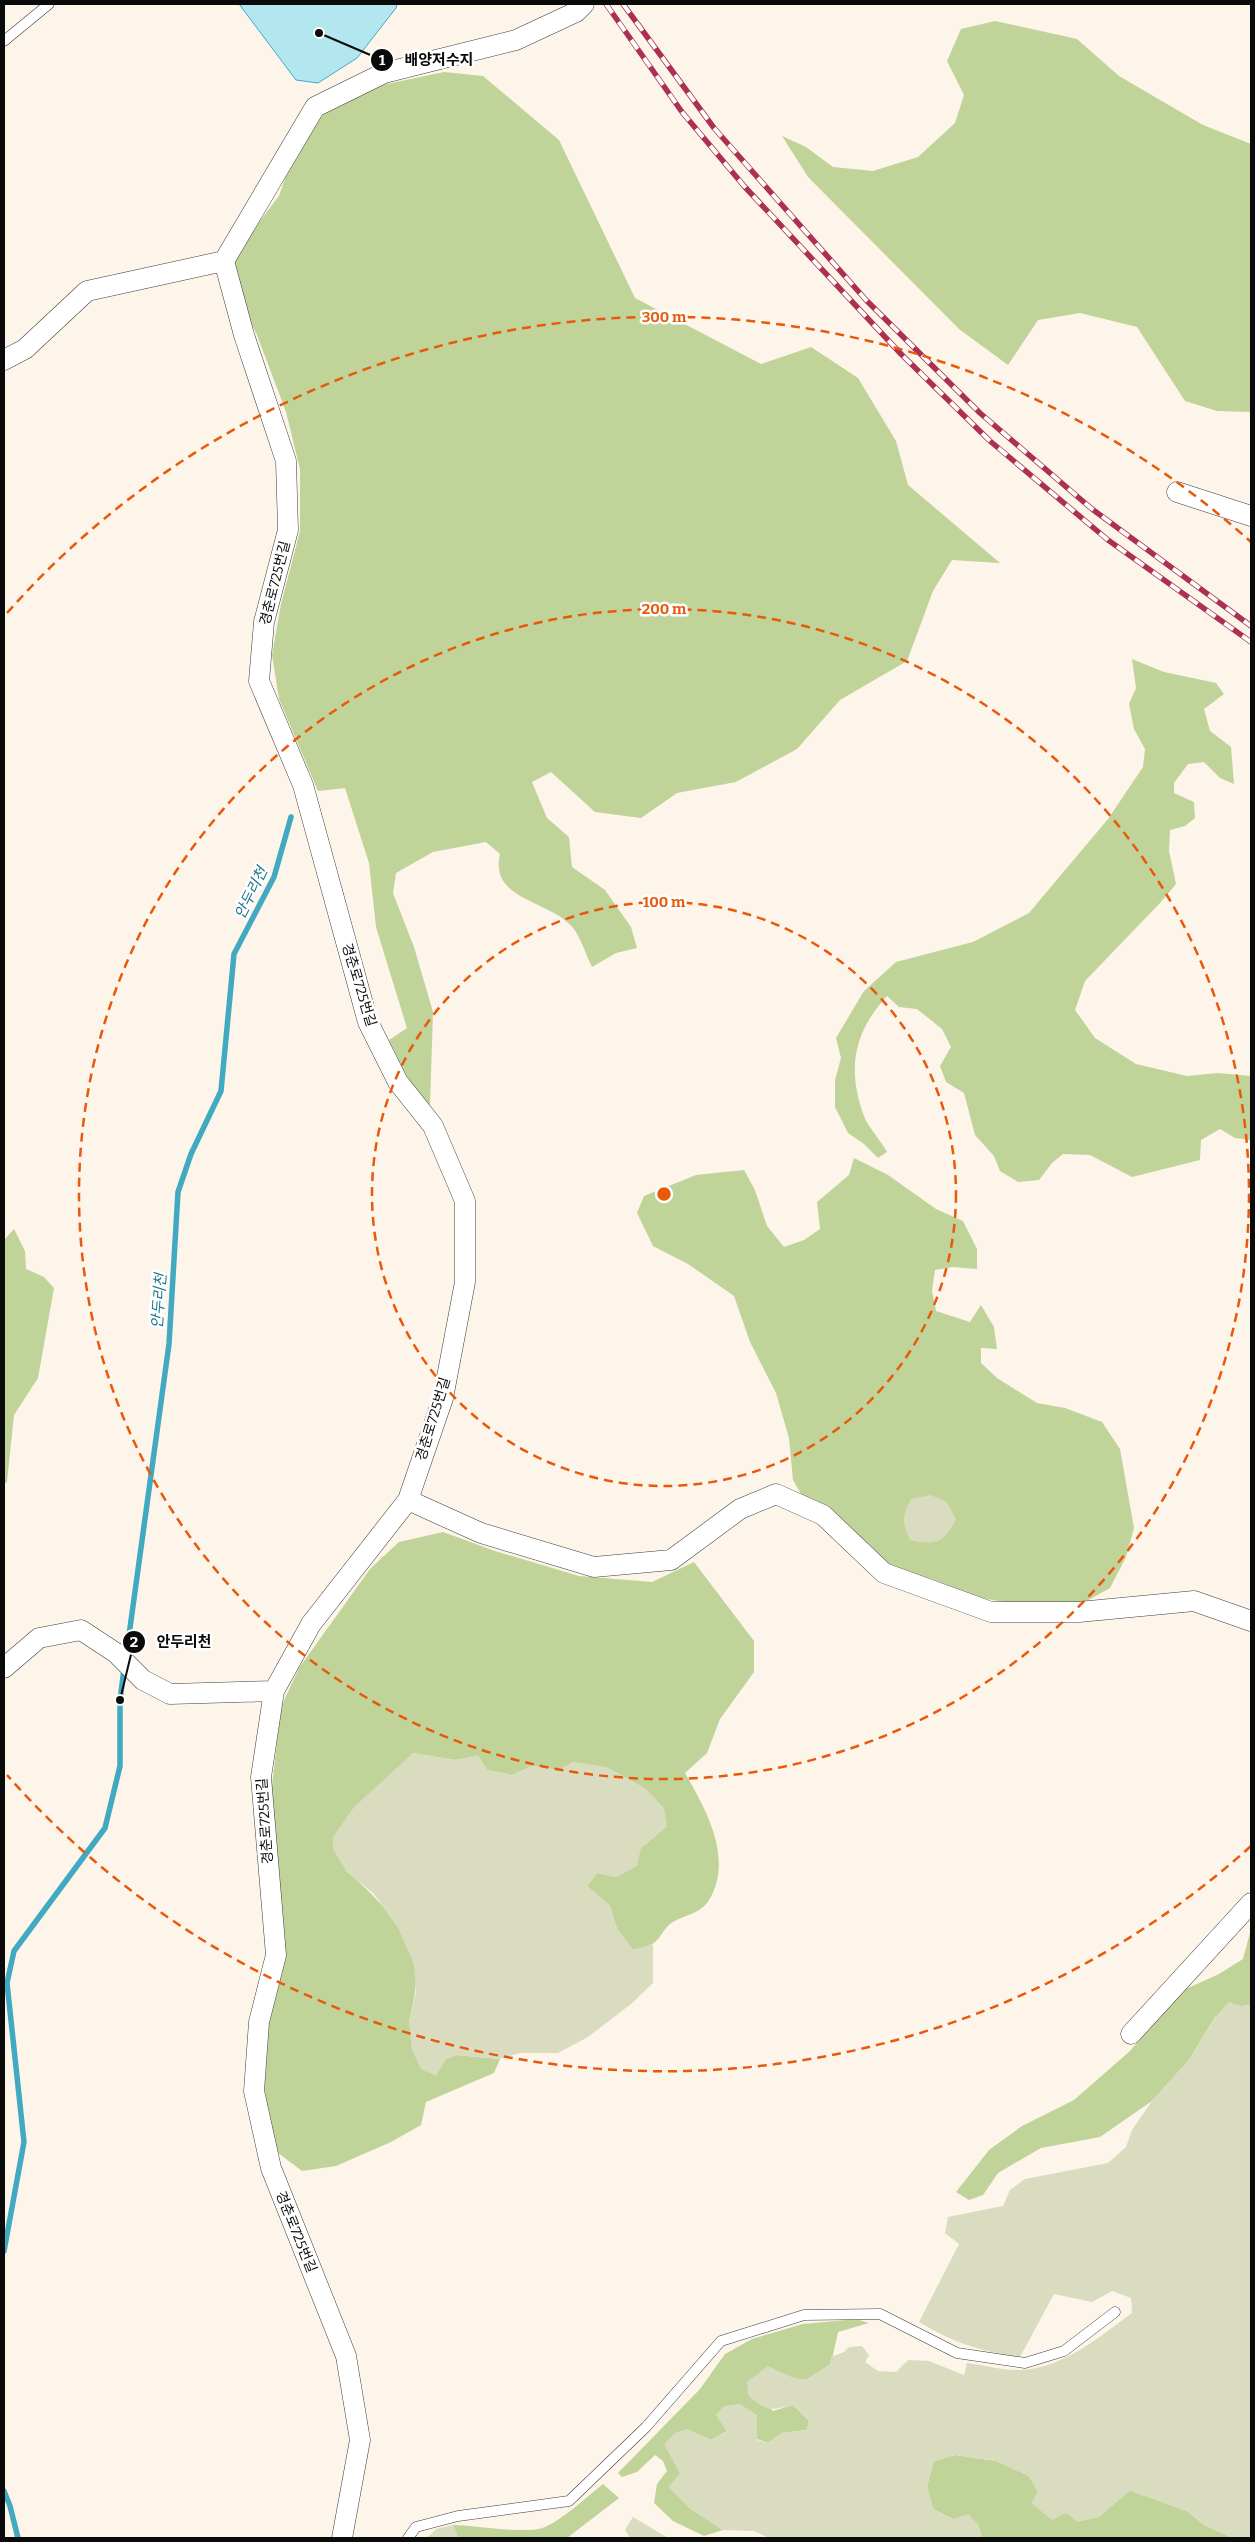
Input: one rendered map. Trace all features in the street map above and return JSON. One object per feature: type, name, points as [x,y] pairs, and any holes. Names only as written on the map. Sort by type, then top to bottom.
[{"type":"street","points":[[4,360],[25,349],[87,291],[224,261],[314,107],[384,73],[516,40],[576,12],[584,4]]},
{"type":"street","name":"경춘로725번길","points":[[224,261],[244,335],[286,461],[288,530],[264,622],[259,681],[303,785],[368,1022],[398,1082],[432,1126],[465,1201],[465,1282],[443,1398],[408,1500],[311,1624],[274,1691],[261,1777],[276,1955],[259,2022],[254,2091],[271,2168],[346,2356],[360,2440],[342,2538]]},
{"type":"street","points":[[1177,492],[1251,516]]},
{"type":"street","points":[[408,1500],[480,1534],[594,1567],[671,1560],[740,1509],[776,1494],[823,1515],[884,1573],[991,1612],[1080,1612],[1194,1601],[1251,1621]]},
{"type":"street","points":[[4,1668],[39,1638],[81,1630],[116,1653],[143,1680],[170,1694],[274,1691]]},
{"type":"street","points":[[1131,2034],[1251,1903]]},
{"type":"lane","points":[[4,41],[49,4]]},
{"type":"lane","points":[[408,2538],[416,2527],[458,2516],[569,2501],[646,2428],[721,2342],[731,2338],[804,2315],[880,2314],[957,2353],[1025,2362],[1064,2351],[1115,2312]]},
{"type":"green space","points":[[995,21],[1077,39],[1119,76],[1203,125],[1251,144],[1251,412],[1217,411],[1185,401],[1137,327],[1080,313],[1038,320],[1008,365],[959,329],[808,177],[782,136],[806,147],[833,167],[873,171],[918,157],[955,123],[964,95],[947,61],[961,29]]},
{"type":"green space","points":[[444,72],[483,76],[559,140],[635,298],[761,364],[811,347],[858,378],[896,441],[908,485],[1000,563],[952,560],[933,591],[907,661],[840,700],[797,749],[736,782],[677,793],[641,818],[595,812],[551,772],[532,782],[547,818],[569,837],[572,867],[605,890],[631,927],[637,948],[616,953],[592,967],[573,928],[551,911],[512,891],[504,881],[499,870],[500,854],[486,842],[433,852],[396,873],[393,893],[414,947],[433,1012],[430,1105],[417,1096],[389,1040],[407,1028],[376,927],[369,863],[345,788],[318,791],[279,699],[272,655],[281,604],[300,531],[300,469],[286,412],[257,335],[237,295],[233,256],[279,196],[295,150],[324,114],[382,85]]},
{"type":"green space","points":[[1132,659],[1164,672],[1216,683],[1224,694],[1204,709],[1210,731],[1231,747],[1234,784],[1220,778],[1204,762],[1188,764],[1174,783],[1174,793],[1194,802],[1195,818],[1185,826],[1170,830],[1169,851],[1176,884],[1085,981],[1075,1010],[1095,1038],[1136,1064],[1187,1076],[1218,1073],[1251,1076],[1251,1140],[1235,1138],[1220,1129],[1201,1140],[1200,1160],[1132,1177],[1090,1155],[1063,1154],[1052,1163],[1039,1180],[1018,1182],[1000,1171],[994,1156],[975,1135],[964,1093],[946,1082],[940,1066],[951,1047],[942,1029],[917,1009],[899,1007],[887,996],[867,1024],[860,1038],[855,1068],[859,1099],[864,1116],[887,1152],[878,1158],[864,1144],[848,1133],[835,1107],[835,1080],[841,1058],[836,1038],[864,991],[896,962],[973,942],[1029,913],[1108,819],[1143,767],[1145,749],[1134,729],[1129,704],[1136,688]]},
{"type":"green space","points":[[854,1158],[888,1175],[936,1209],[963,1221],[977,1249],[977,1269],[953,1267],[935,1270],[932,1291],[936,1311],[970,1322],[981,1305],[994,1327],[997,1349],[981,1348],[981,1363],[997,1378],[1037,1403],[1065,1408],[1102,1422],[1120,1449],[1134,1528],[1126,1557],[1110,1588],[1085,1602],[1029,1606],[975,1597],[932,1579],[894,1572],[838,1515],[801,1494],[793,1480],[789,1438],[776,1393],[750,1342],[734,1296],[688,1264],[653,1246],[637,1213],[644,1196],[696,1175],[744,1170],[755,1190],[767,1226],[784,1247],[804,1240],[820,1229],[817,1202],[849,1175]]},
{"type":"green space","points":[[14,1229],[25,1251],[26,1269],[44,1277],[54,1288],[38,1378],[14,1415],[7,1482],[4,1484],[4,1240]]},
{"type":"green space","points":[[931,1495],[947,1502],[956,1519],[948,1533],[938,1541],[926,1543],[910,1540],[904,1524],[908,1504],[911,1499]]},
{"type":"green space","points":[[443,1532],[495,1551],[579,1576],[652,1582],[694,1562],[754,1641],[754,1672],[720,1719],[707,1753],[685,1773],[701,1803],[714,1835],[718,1851],[719,1868],[716,1884],[709,1900],[701,1909],[670,1924],[652,1944],[633,1950],[617,1929],[610,1906],[587,1886],[597,1873],[617,1877],[641,1848],[667,1826],[574,1762],[559,1770],[532,1766],[512,1775],[487,1770],[478,1756],[455,1760],[413,1753],[388,1778],[346,1871],[368,1890],[388,1912],[410,1950],[416,1978],[409,2022],[446,2059],[456,2055],[500,2059],[494,2073],[426,2102],[421,2125],[391,2142],[336,2166],[302,2171],[277,2152],[268,2113],[261,2062],[282,1951],[271,1794],[281,1707],[299,1668],[370,1569],[399,1542]]},
{"type":"green space","points":[[413,1753],[455,1760],[478,1756],[487,1770],[512,1775],[532,1766],[559,1770],[574,1762],[607,1767],[645,1788],[664,1808],[667,1826],[641,1848],[637,1866],[617,1877],[597,1873],[587,1886],[610,1906],[617,1929],[633,1950],[653,1944],[653,1983],[631,2004],[588,2037],[558,2053],[520,2053],[500,2059],[456,2055],[446,2059],[436,2076],[421,2069],[412,2050],[409,2022],[416,1992],[414,1964],[398,1928],[374,1894],[346,1871],[333,1849],[333,1837],[354,1807]]},
{"type":"green space","points":[[1251,1929],[1251,2005],[1241,2006],[1215,2017],[1189,2060],[1152,2101],[1100,2137],[1041,2148],[998,2173],[983,2195],[969,2200],[956,2192],[989,2150],[1022,2126],[1074,2100],[1130,2051],[1179,1992],[1219,1974],[1243,1959]]},
{"type":"green space","points":[[1229,2002],[1241,2006],[1251,2005],[1251,2538],[1233,2538],[1204,2525],[1187,2511],[1130,2491],[1099,2517],[1078,2522],[1066,2513],[1052,2520],[1031,2503],[1038,2492],[1029,2476],[996,2461],[955,2455],[934,2461],[927,2486],[933,2509],[953,2519],[968,2514],[978,2524],[982,2538],[769,2538],[754,2531],[723,2530],[691,2509],[668,2487],[680,2474],[664,2444],[675,2433],[686,2429],[711,2440],[727,2431],[716,2415],[724,2406],[740,2404],[757,2415],[757,2440],[768,2443],[782,2433],[807,2430],[809,2421],[793,2405],[773,2409],[768,2408],[759,2404],[748,2395],[747,2382],[768,2366],[793,2378],[806,2380],[830,2364],[831,2357],[844,2352],[849,2347],[862,2346],[869,2355],[865,2362],[878,2371],[896,2372],[908,2360],[929,2361],[964,2375],[967,2363],[1010,2370],[1032,2369],[1048,2365],[1078,2351],[1132,2313],[1131,2298],[1112,2291],[1092,2302],[1054,2294],[1020,2357],[967,2345],[919,2322],[959,2244],[945,2233],[948,2217],[1003,2206],[1010,2190],[1025,2179],[1108,2163],[1126,2147],[1132,2130],[1152,2101],[1189,2060],[1215,2017]]},
{"type":"green space","points":[[856,2319],[869,2323],[838,2332],[831,2364],[806,2380],[793,2378],[768,2367],[748,2382],[773,2411],[793,2405],[809,2421],[807,2430],[782,2433],[768,2443],[757,2439],[716,2415],[727,2431],[711,2440],[686,2429],[680,2474],[669,2487],[691,2509],[723,2530],[704,2536],[673,2521],[654,2503],[657,2484],[667,2471],[663,2461],[655,2455],[637,2472],[622,2477],[618,2473],[700,2389],[725,2354],[752,2339],[803,2324]]},
{"type":"green space","points":[[955,2455],[996,2461],[1029,2476],[1038,2492],[1066,2513],[1099,2517],[1130,2490],[1187,2511],[1204,2525],[1233,2538],[982,2538],[978,2524],[953,2519],[933,2509],[927,2486],[934,2461]]},
{"type":"green space","points":[[603,2484],[619,2498],[567,2538],[458,2538],[453,2525],[514,2530],[545,2527],[567,2513]]},
{"type":"green space","points":[[633,2517],[668,2538],[630,2538],[625,2530]]},
{"type":"green space","points":[[453,2525],[458,2538],[427,2538],[436,2529]]},
{"type":"water","points":[[239,4],[397,4],[396,8],[357,58],[318,83],[296,80]]},
{"type":"waterway","name":"안두리천","points":[[126,1657],[169,1344],[178,1192],[191,1154],[221,1091],[234,954],[274,877],[291,817]]},
{"type":"waterway","name":"안두리천","points":[[4,2251],[24,2142],[7,1983],[14,1951],[105,1828],[120,1766],[120,1700],[124,1669]]},
{"type":"waterway","name":"안두리천","points":[[4,2491],[18,2538]]},
{"type":"railway","points":[[606,4],[682,112],[744,186],[901,354],[990,441],[1108,540],[1251,642]]},
{"type":"railway","points":[[623,4],[714,128],[866,300],[980,413],[1092,509],[1251,626]]},
{"type":"place","name":"배양저수지","points":[[319,33]]},
{"type":"place","name":"안두리천","points":[[120,1700]]}]
